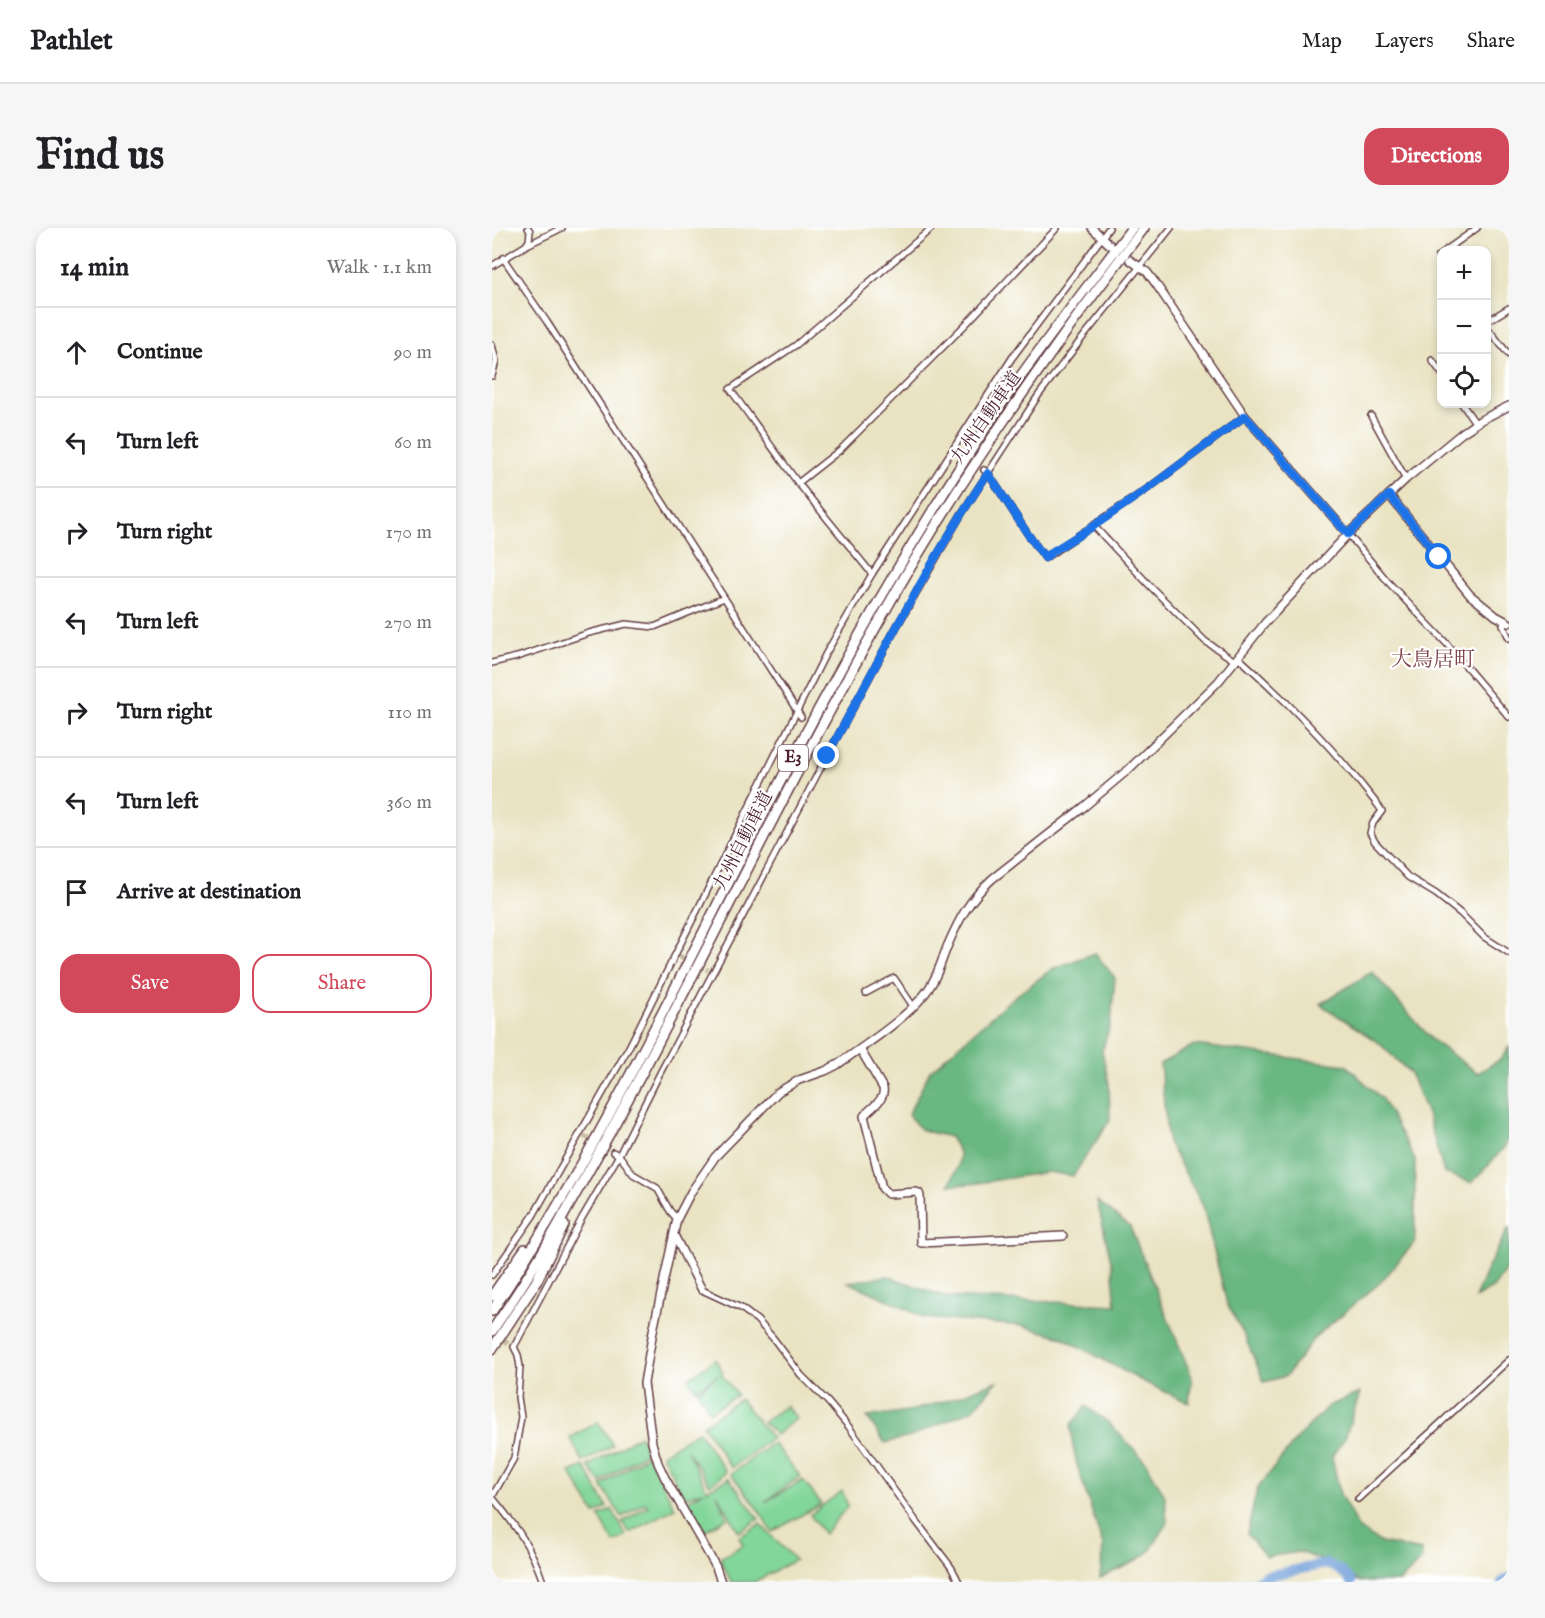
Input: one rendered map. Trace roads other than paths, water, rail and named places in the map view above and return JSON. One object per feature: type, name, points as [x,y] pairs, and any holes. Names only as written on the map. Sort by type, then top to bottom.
[{"type":"highway","name":"九州自動車道","points":[[492,1311],[575,1176],[641,1055],[825,696],[897,569],[944,492],[1012,389],[1058,324],[1132,228]]},
{"type":"highway","name":"九州自動車道","points":[[492,1331],[534,1266],[618,1119],[817,734],[882,615],[992,436],[1144,228]]},
{"type":"highway","points":[[492,1349],[536,1282],[618,1119]]},
{"type":"highway","points":[[492,1296],[575,1176]]},
{"type":"street","points":[[525,246],[529,241],[528,228]]},
{"type":"street","points":[[492,266],[525,246],[562,228]]},
{"type":"street","points":[[872,574],[798,483],[730,389],[796,345],[932,228]]},
{"type":"street","points":[[798,483],[848,442],[966,324],[1057,228]]},
{"type":"street","points":[[1092,228],[1110,245]]},
{"type":"street","points":[[492,1275],[533,1216],[582,1135],[677,955],[748,807],[799,714],[825,655],[872,574],[1012,358],[1109,228]]},
{"type":"street","points":[[543,1582],[535,1559],[523,1536],[492,1497],[514,1458],[520,1417],[518,1397],[520,1367],[514,1347],[644,1102],[710,971],[896,628],[986,471],[1038,396],[1171,228]]},
{"type":"street","points":[[1452,246],[1477,228]]},
{"type":"street","points":[[503,258],[547,322],[799,714]]},
{"type":"street","points":[[1130,260],[1140,266],[1156,284],[1245,416],[1389,583],[1440,637],[1509,717]]},
{"type":"street","points":[[1491,319],[1509,308]]},
{"type":"street","points":[[1491,332],[1509,355]]},
{"type":"street","points":[[492,345],[496,361],[492,376]]},
{"type":"street","points":[[1432,360],[1437,367]]},
{"type":"street","points":[[721,1582],[716,1567],[664,1478],[658,1463],[652,1443],[644,1383],[677,1219],[691,1192],[715,1157],[778,1092],[837,1065],[913,1006],[931,985],[960,919],[975,895],[1129,769],[1218,682],[1265,623],[1348,534],[1406,479],[1456,437],[1509,406]]},
{"type":"street","points":[[1465,408],[1476,424]]},
{"type":"street","points":[[986,471],[1045,558],[1150,487],[1245,416]]},
{"type":"street","points":[[1371,416],[1406,479]]},
{"type":"street","points":[[1389,495],[1470,595],[1480,605],[1506,622],[1503,625],[1509,638]]},
{"type":"street","points":[[1094,526],[1205,642],[1237,659],[1295,711],[1382,811],[1373,823],[1370,833],[1408,877],[1436,894],[1460,913],[1484,937],[1509,953]]},
{"type":"street","points":[[492,663],[626,624],[654,627],[724,598]]},
{"type":"street","points":[[822,750],[827,756]]},
{"type":"street","points":[[866,993],[894,978],[913,1006]]},
{"type":"street","points":[[860,1049],[884,1093],[864,1116],[882,1188],[888,1194],[919,1193],[921,1243],[1063,1236]]},
{"type":"street","points":[[616,1154],[633,1174],[657,1188],[677,1219]]},
{"type":"street","points":[[674,1235],[702,1290],[741,1308],[757,1320],[801,1375],[849,1427],[951,1567],[959,1582]]},
{"type":"street","points":[[1358,1499],[1509,1360]]},
{"type":"waterway","points":[[1255,1582],[1266,1576],[1326,1564],[1340,1571],[1351,1582]]},
{"type":"waterway","points":[[1502,1582],[1509,1578]]},
{"type":"tunnel","points":[[956,450],[984,470]]},
{"type":"tunnel","points":[[815,738],[822,750]]},
{"type":"tunnel","points":[[679,956],[708,970]]},
{"type":"tunnel","points":[[584,1136],[613,1152]]},
{"type":"tunnel","points":[[498,1336],[514,1347]]},
{"type":"district","name":"大鳥居町","points":[[1433,660]]}]
